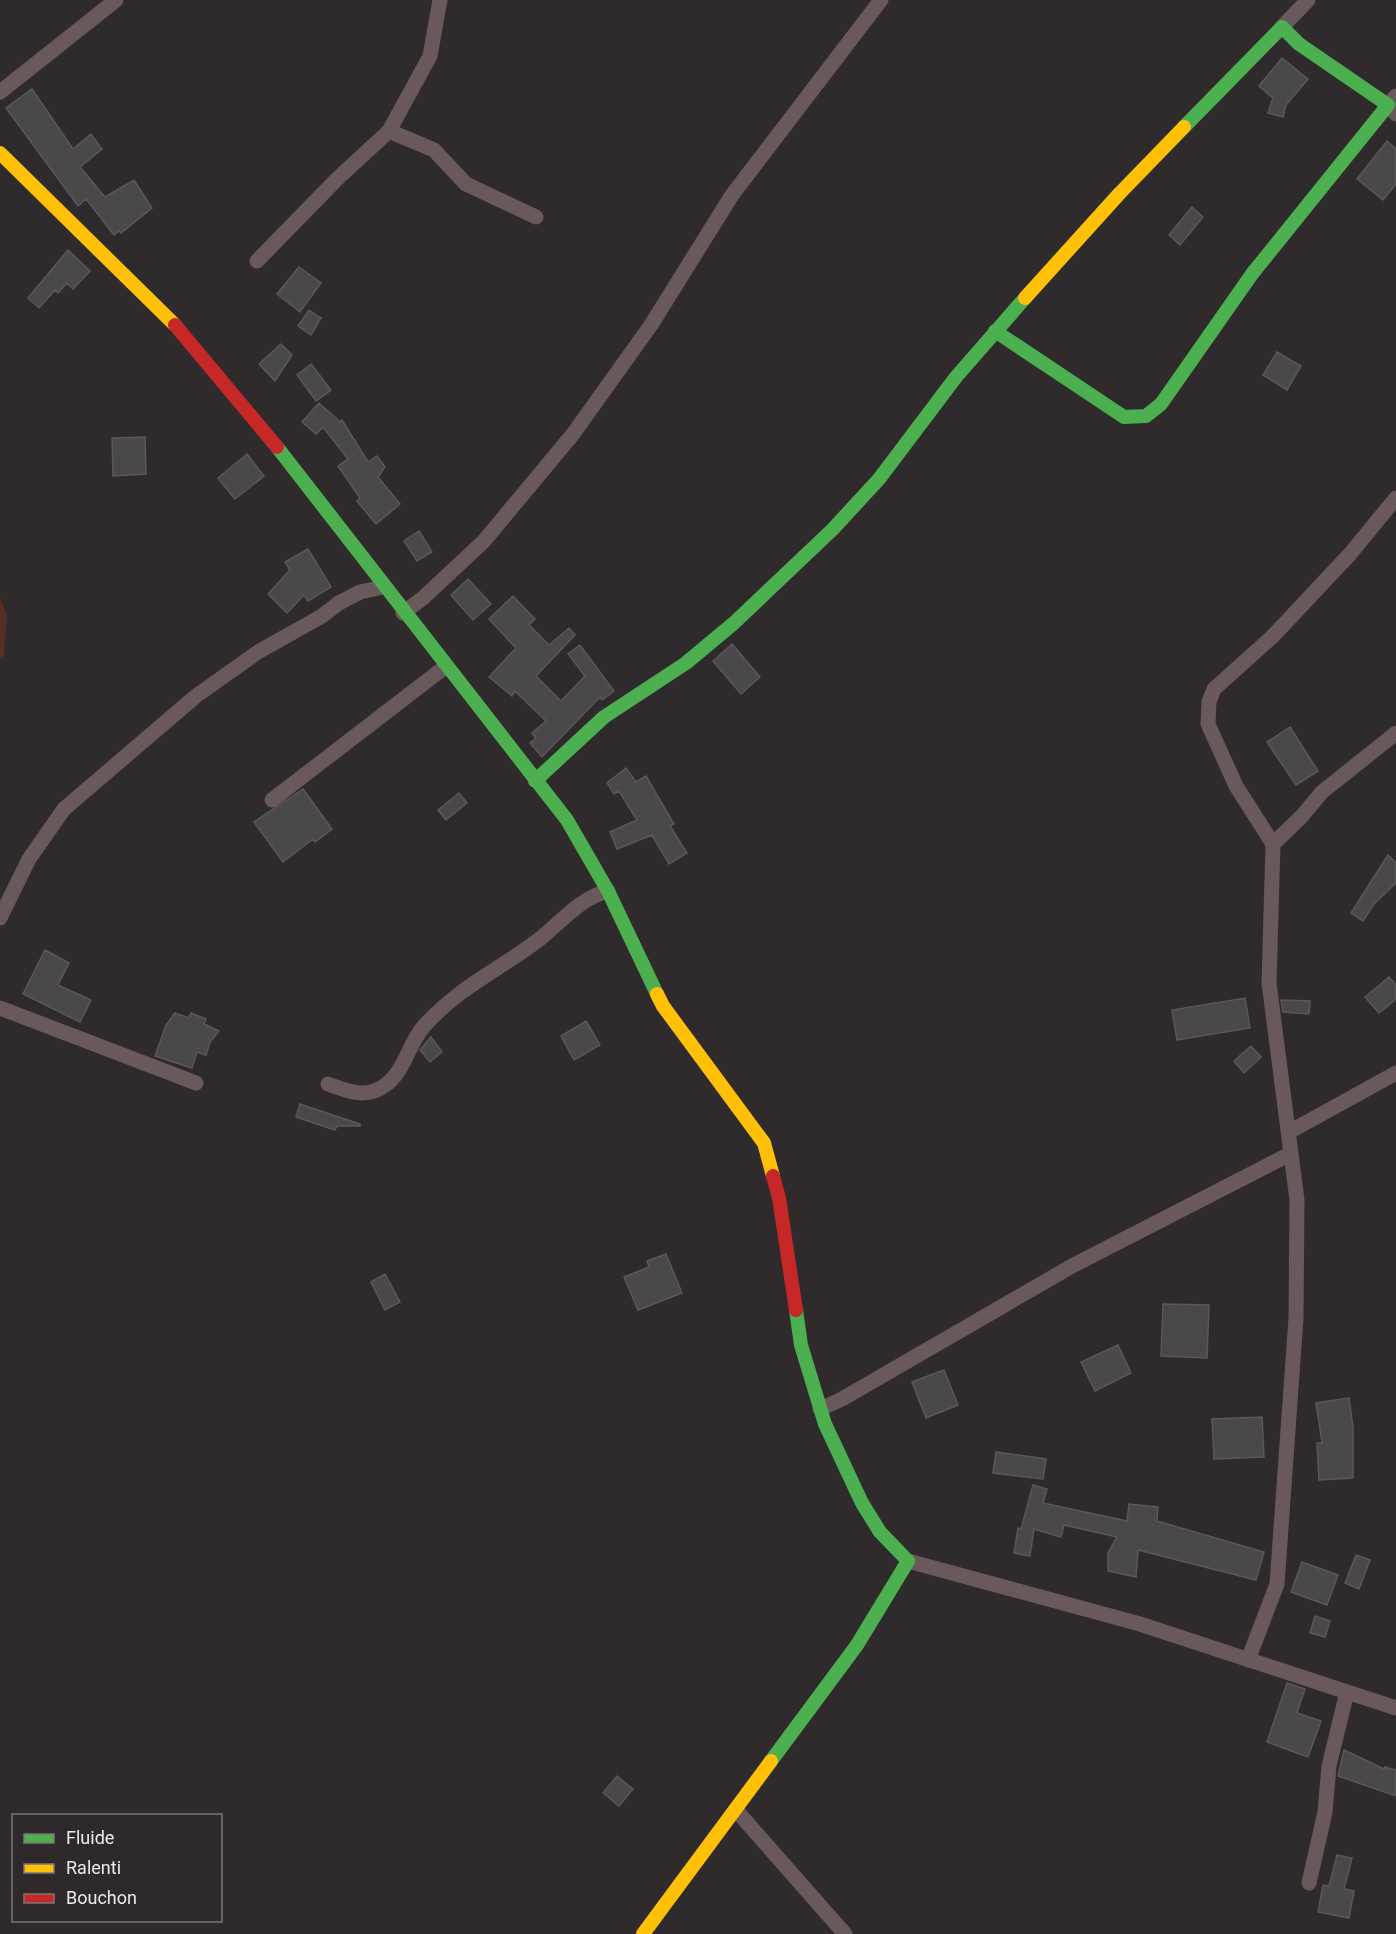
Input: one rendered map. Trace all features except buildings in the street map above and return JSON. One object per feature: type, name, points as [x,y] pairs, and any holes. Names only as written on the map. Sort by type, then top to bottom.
[{"type":"main road","points":[[535,781],[604,717],[635,699],[686,663],[781,580],[879,479],[994,331],[1119,194],[1282,27],[1299,44],[1393,105],[1252,274],[1161,404],[1146,416],[1124,417],[994,331]]},
{"type":"main road","points":[[0,153],[169,318],[268,437],[445,667],[567,820],[608,891],[663,1006],[764,1143],[779,1198],[801,1345],[820,1409],[862,1503],[880,1532],[908,1561],[857,1645],[643,1934]]},
{"type":"street","points":[[0,92],[116,0]]},
{"type":"street","points":[[257,261],[321,195],[389,131],[430,56],[440,0]]},
{"type":"street","points":[[403,613],[423,598],[484,541],[573,434],[651,325],[732,195],[881,0]]},
{"type":"street","points":[[1282,27],[1308,0]]},
{"type":"street","points":[[389,131],[434,150],[466,184],[536,217]]},
{"type":"street","points":[[1248,1660],[1277,1584],[1296,1318],[1297,1200],[1269,983],[1273,844],[1236,786],[1208,724],[1209,702],[1214,689],[1272,637],[1350,554],[1396,498]]},
{"type":"street","points":[[0,918],[29,859],[64,809],[87,789],[196,696],[258,652],[360,592],[383,587]]},
{"type":"street","points":[[272,800],[445,667]]},
{"type":"street","points":[[1273,844],[1302,816],[1322,792],[1396,733]]},
{"type":"street","points":[[328,1084],[359,1094],[371,1093],[384,1087],[404,1062],[415,1036],[439,1011],[490,970],[539,939],[575,908],[596,894],[608,891]]},
{"type":"street","points":[[0,1008],[196,1083]]},
{"type":"street","points":[[1289,1132],[1396,1073]]},
{"type":"street","points":[[820,1409],[842,1400],[1072,1266],[1290,1154]]},
{"type":"street","points":[[908,1561],[1140,1624],[1396,1708]]},
{"type":"street","points":[[1309,1882],[1325,1812],[1329,1766],[1347,1692]]},
{"type":"street","points":[[736,1810],[845,1934]]},
{"type":"shaded area","points":[[0,598],[7,615],[4,656],[0,658]]},
{"type":"traffic: fast","points":[[995,331],[1124,417],[1146,416],[1161,404],[1252,274],[1388,105],[1299,44],[1282,27],[1184,127]]},
{"type":"traffic: fast","points":[[535,781],[604,717],[686,663],[734,623],[833,529],[879,479],[956,377],[1025,298]]},
{"type":"traffic: fast","points":[[277,447],[567,820],[608,891],[657,994]]},
{"type":"traffic: fast","points":[[771,1761],[857,1645],[908,1561],[880,1532],[862,1503],[825,1424],[801,1345],[796,1310]]},
{"type":"traffic: slow","points":[[1025,298],[1119,194],[1184,127]]},
{"type":"traffic: slow","points":[[0,153],[175,325]]},
{"type":"traffic: slow","points":[[657,994],[663,1006],[764,1143],[773,1176]]},
{"type":"traffic: slow","points":[[643,1934],[771,1761]]},
{"type":"traffic: jam","points":[[175,325],[277,447]]},
{"type":"traffic: jam","points":[[773,1176],[779,1198],[796,1310]]}]
